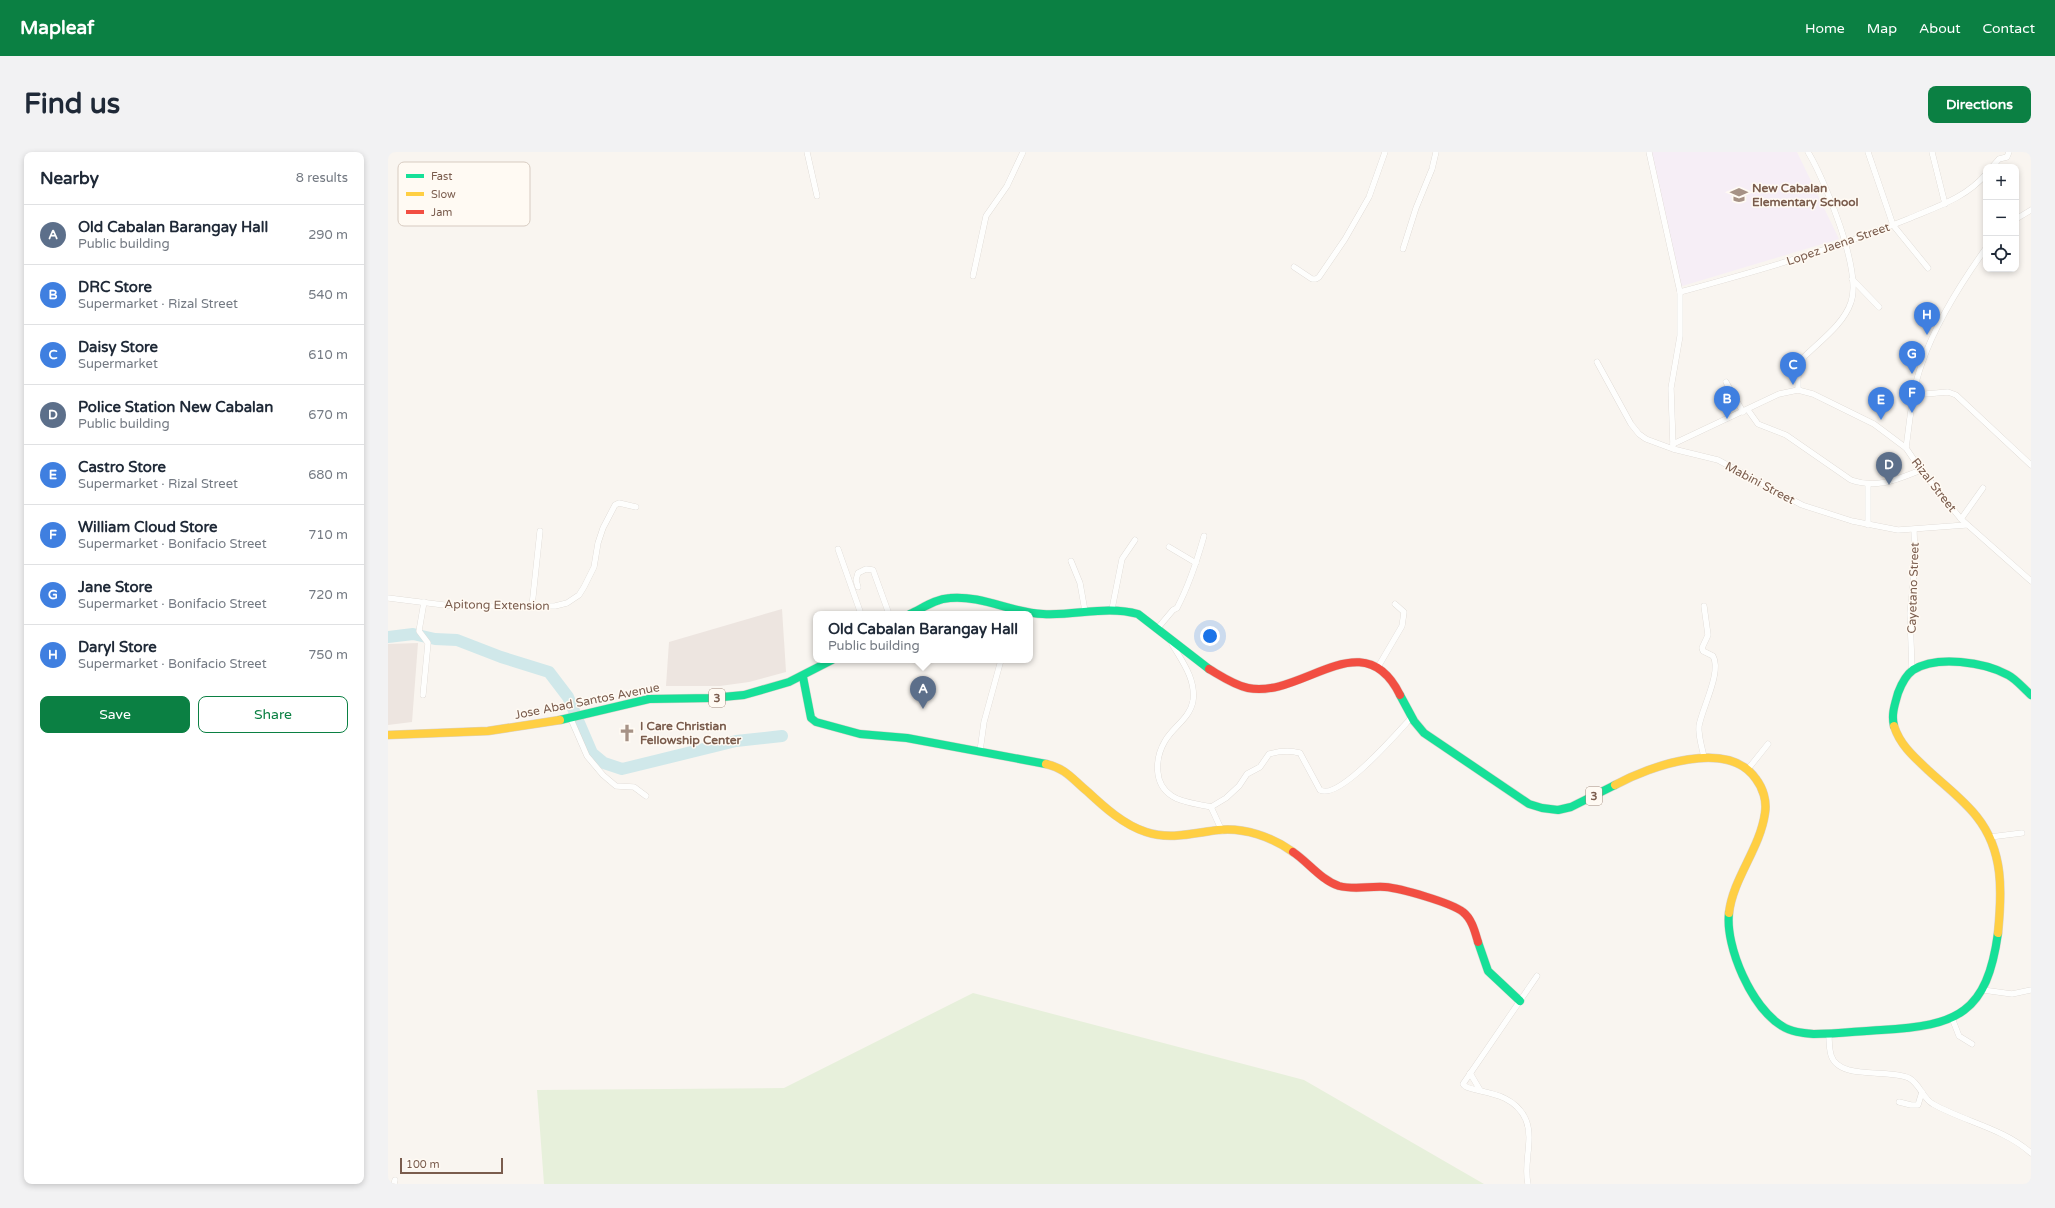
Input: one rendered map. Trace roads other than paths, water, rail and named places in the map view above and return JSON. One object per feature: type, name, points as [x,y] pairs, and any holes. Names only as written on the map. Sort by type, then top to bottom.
[{"type":"main road","name":"3","points":[[916,611],[937,601],[950,598],[965,598],[1010,611]]},
{"type":"main road","name":"3","points":[[1033,613],[1045,614],[1112,609],[1138,614],[1220,676],[1246,688],[1270,688],[1353,662],[1366,662],[1378,667],[1393,681],[1411,718],[1428,736],[1529,804],[1551,810],[1563,809],[1582,802],[1629,778],[1685,760],[1716,757],[1738,763],[1748,769],[1756,777],[1763,790],[1766,801],[1765,813],[1757,840],[1731,902],[1728,913],[1731,942],[1749,984],[1769,1016],[1780,1025],[1796,1032],[1829,1034],[1911,1028],[1941,1023],[1968,1008],[1983,990],[1990,968],[1998,930],[2002,892],[2001,866],[1990,837],[1977,816],[1911,754],[1898,738],[1893,722],[1893,709],[1901,685],[1912,671]]},
{"type":"main road","points":[[1912,671],[1935,662],[1981,664],[2010,675],[2031,695]]},
{"type":"main road","name":"Jose Abad Santos Avenue","points":[[388,735],[496,730],[541,724],[660,698],[713,698],[743,695],[770,690],[803,677],[827,663]]},
{"type":"main road","points":[[803,677],[811,718],[816,722],[860,734],[907,738],[1044,763],[1063,769],[1074,777],[1084,788],[1127,822],[1145,832],[1161,836],[1182,836],[1242,830],[1275,840],[1303,859],[1332,884],[1345,887],[1389,887],[1406,891],[1463,912],[1470,918],[1474,926],[1481,955],[1488,971],[1520,1001]]},
{"type":"street","points":[[807,152],[817,196]]},
{"type":"street","points":[[973,276],[986,216],[1006,186],[1024,152]]},
{"type":"street","points":[[1294,267],[1312,279],[1319,277],[1345,239],[1369,197],[1385,152]]},
{"type":"street","points":[[1403,249],[1436,152]]},
{"type":"street","points":[[1649,152],[1680,292],[1680,336],[1671,388],[1673,447]]},
{"type":"street","points":[[1798,390],[1797,374],[1799,365],[1804,357],[1844,317],[1852,301],[1852,279],[1844,243],[1828,192],[1808,152]]},
{"type":"street","points":[[1868,152],[1893,225],[1928,268]]},
{"type":"street","points":[[1932,152],[1945,204]]},
{"type":"street","points":[[1994,164],[1999,158],[2007,157],[2009,152]]},
{"type":"street","name":"Lopez Jaena Street","points":[[1680,292],[1746,274],[1844,243],[1893,225],[1945,204],[1965,193],[1983,177]]},
{"type":"street","points":[[2019,217],[2031,210]]},
{"type":"street","points":[[1906,448],[1914,395],[1921,364],[1932,337],[1983,253]]},
{"type":"street","points":[[1852,279],[1879,307]]},
{"type":"street","name":"Mabini Street","points":[[1597,362],[1634,429],[1646,439],[1718,460],[1802,505],[1868,525],[1886,529],[1914,530],[1966,525]]},
{"type":"street","points":[[1726,382],[1745,411],[1758,424],[1786,435],[1851,480],[1868,485],[1883,483],[1921,470]]},
{"type":"street","name":"Rizal Street","points":[[1673,447],[1779,394],[1798,390],[1813,394],[1854,413],[1886,432],[1906,448],[1921,470],[1966,525],[2031,582]]},
{"type":"street","points":[[1914,395],[1948,392],[1956,395],[2031,465]]},
{"type":"street","points":[[1868,485],[1868,525]]},
{"type":"street","points":[[1961,519],[1982,488]]},
{"type":"street","name":"Apitong Extension","points":[[388,598],[452,606],[555,606],[567,602],[579,595],[594,567],[598,542],[612,508],[619,503],[636,507]]},
{"type":"street","name":"Cayetano Street","points":[[1912,671],[1910,613],[1915,565],[1914,530]]},
{"type":"street","points":[[532,606],[540,531]]},
{"type":"street","points":[[1157,629],[1173,610],[1177,608],[1196,563],[1204,536]]},
{"type":"street","points":[[1112,609],[1122,559],[1135,540]]},
{"type":"street","points":[[1170,547],[1196,563]]},
{"type":"street","points":[[838,549],[860,611]]},
{"type":"street","points":[[1071,561],[1080,583],[1085,611]]},
{"type":"street","points":[[858,587],[856,580],[858,573],[866,569],[873,570],[888,611]]},
{"type":"street","points":[[423,695],[427,642],[419,633],[424,602]]},
{"type":"street","points":[[1378,667],[1402,626],[1404,612],[1395,604]]},
{"type":"street","points":[[1704,606],[1708,635],[1702,648],[1703,651],[1713,656],[1715,662],[1710,692],[1699,725],[1704,757]]},
{"type":"street","points":[[1168,637],[1189,672],[1192,684],[1193,700],[1185,718],[1165,740],[1159,757],[1158,777],[1172,796],[1211,807],[1222,831]]},
{"type":"street","points":[[980,751],[984,722],[1000,663]]},
{"type":"street","points":[[571,717],[587,756],[603,775],[616,786],[634,787],[646,796]]},
{"type":"street","points":[[1211,807],[1230,794],[1247,774],[1260,767],[1270,754],[1277,752],[1293,751],[1300,753],[1320,790],[1331,790],[1357,774],[1411,718]]},
{"type":"street","points":[[1748,769],[1768,744]]},
{"type":"street","points":[[1990,837],[2022,833]]},
{"type":"street","points":[[1528,1184],[1526,1164],[1528,1133],[1526,1120],[1519,1108],[1511,1101],[1499,1095],[1464,1087],[1464,1082],[1537,976]]},
{"type":"street","points":[[1983,990],[2012,994],[2031,990]]},
{"type":"street","points":[[1952,1018],[1959,1036],[1972,1044]]},
{"type":"street","points":[[1829,1034],[1831,1055],[1833,1060],[1841,1067],[1853,1072],[1903,1076],[1914,1082],[1932,1104],[2017,1142],[2031,1153]]},
{"type":"street","points":[[1470,1073],[1480,1090]]},
{"type":"street","points":[[1899,1102],[1911,1106],[1918,1105],[1922,1092]]},
{"type":"waterway","points":[[388,637],[413,634],[435,639],[457,640],[501,657],[549,672],[568,697],[592,753],[604,763],[622,769],[736,741],[782,736]]},
{"type":"place","name":"New Cabalan Elementary School","points":[[1739,195]]},
{"type":"place","name":"Daryl Store","points":[[1927,335]]},
{"type":"place","name":"Jane Store","points":[[1912,374]]},
{"type":"place","name":"Daisy Store","points":[[1793,385]]},
{"type":"place","name":"William Cloud Store","points":[[1912,413]]},
{"type":"place","name":"DRC Store","points":[[1727,419]]},
{"type":"place","name":"Castro Store","points":[[1881,420]]},
{"type":"place","name":"Police Station New Cabalan","points":[[1889,485]]},
{"type":"place","name":"Old Cabalan Barangay Hall","points":[[923,709]]},
{"type":"place","name":"I Care Christian Fellowship Center","points":[[627,733]]}]
